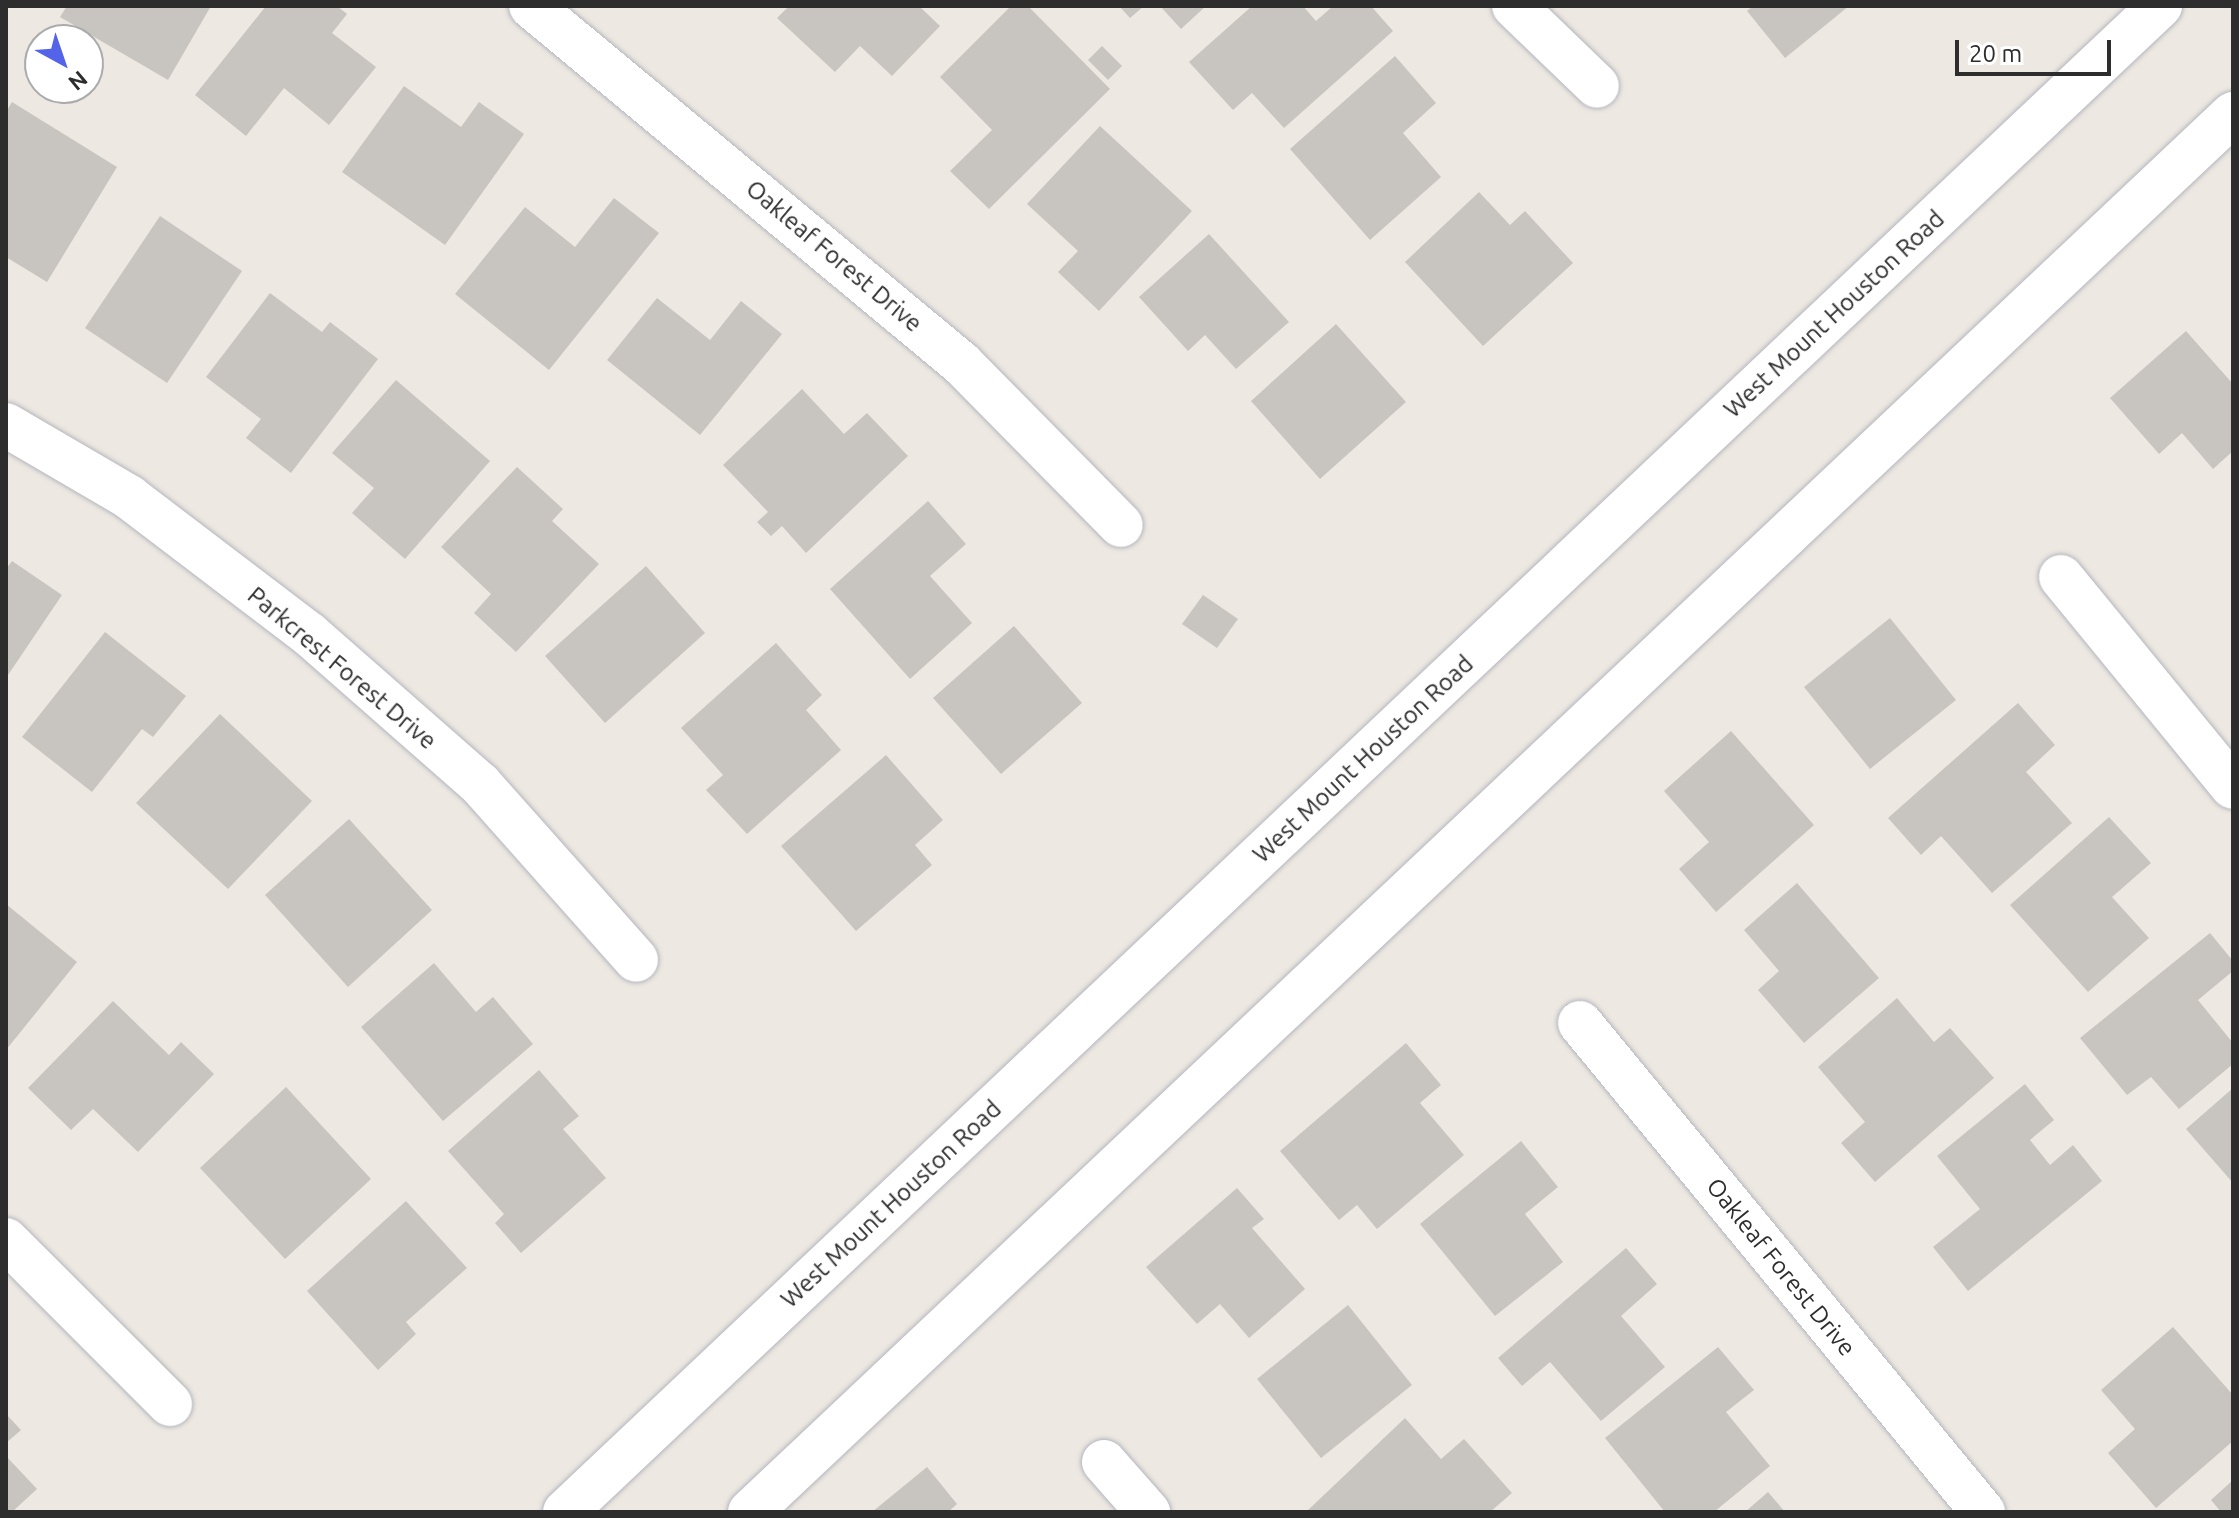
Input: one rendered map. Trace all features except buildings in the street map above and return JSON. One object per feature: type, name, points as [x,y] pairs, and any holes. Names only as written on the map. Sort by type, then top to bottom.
[{"type":"main road","name":"Oakleaf Forest Drive","points":[[531,6],[962,364],[1121,525]]},
{"type":"main road","points":[[1514,6],[1597,86]]},
{"type":"main road","name":"West Mount Houston Road","points":[[565,1512],[2160,6]]},
{"type":"main road","points":[[750,1512],[2233,114]]},
{"type":"main road","name":"Parkcrest Forest Drive","points":[[6,425],[129,497],[309,634],[480,784],[636,960]]},
{"type":"main road","points":[[2061,577],[2233,787]]},
{"type":"main road","name":"Oakleaf Forest Drive","points":[[1580,1023],[1983,1512]]},
{"type":"main road","points":[[6,1240],[170,1404]]},
{"type":"main road","points":[[1104,1462],[1148,1512]]}]
